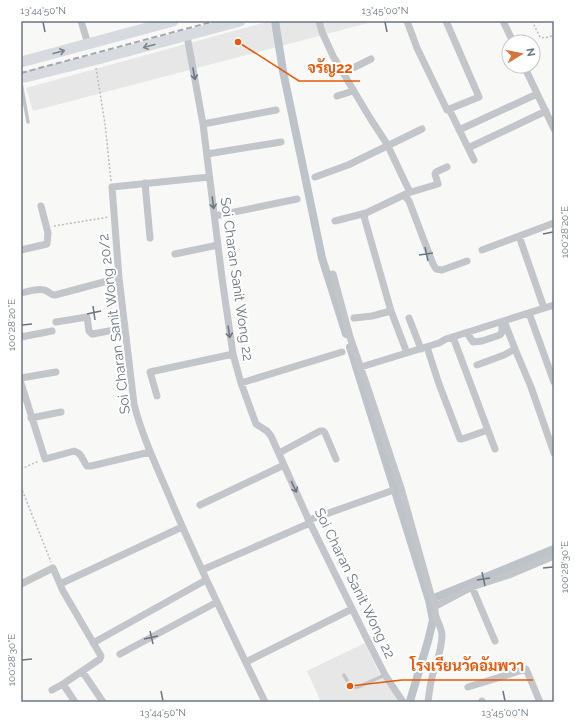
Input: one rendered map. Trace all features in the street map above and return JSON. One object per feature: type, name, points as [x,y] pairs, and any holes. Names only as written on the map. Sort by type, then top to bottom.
[{"type":"main road","points":[[21,62],[173,21]]},
{"type":"main road","points":[[21,78],[240,21]]},
{"type":"street","points":[[81,21],[88,44]]},
{"type":"street","points":[[319,21],[322,32],[333,56],[388,146],[409,190],[406,194]]},
{"type":"street","points":[[407,21],[417,48],[447,110],[479,97],[446,21]]},
{"type":"street","points":[[503,21],[509,34]]},
{"type":"street","name":"Soi Charan Sanit Wong 22","points":[[187,36],[203,124],[233,354],[241,383],[256,424],[267,431],[271,436],[352,609],[385,675],[403,702]]},
{"type":"street","points":[[343,73],[371,59]]},
{"type":"street","points":[[528,74],[546,111],[552,118],[554,129]]},
{"type":"street","points":[[337,96],[353,91]]},
{"type":"street","points":[[459,130],[537,94]]},
{"type":"street","points":[[203,124],[276,110]]},
{"type":"street","points":[[468,148],[546,111]]},
{"type":"street","points":[[450,113],[474,160]]},
{"type":"street","points":[[315,177],[348,165],[422,128]]},
{"type":"street","points":[[207,154],[281,142]]},
{"type":"street","points":[[335,221],[366,213],[406,194],[438,184],[435,174],[436,172],[447,166]]},
{"type":"street","points":[[112,187],[210,177]]},
{"type":"street","points":[[145,183],[150,238]]},
{"type":"street","name":"Soi Charan Sanit Wong 20/2","points":[[112,187],[119,278],[134,404],[150,452],[182,528],[265,702]]},
{"type":"street","points":[[406,194],[436,269],[442,270],[467,262]]},
{"type":"street","points":[[215,216],[297,199]]},
{"type":"street","points":[[21,250],[48,244],[48,233],[41,206]]},
{"type":"street","points":[[366,213],[364,217],[391,311],[407,353]]},
{"type":"street","points":[[482,250],[554,223]]},
{"type":"street","points":[[519,236],[544,308]]},
{"type":"street","points":[[175,254],[218,245]]},
{"type":"street","points":[[332,274],[343,316],[401,488],[435,605],[434,613],[438,619],[442,631],[439,658],[432,677],[428,702]]},
{"type":"street","points":[[21,293],[41,289],[45,290],[51,295],[55,295],[119,278]]},
{"type":"street","points":[[361,367],[554,305]]},
{"type":"street","points":[[354,318],[372,316],[391,311]]},
{"type":"street","points":[[529,312],[554,382]]},
{"type":"street","points":[[56,322],[87,316],[89,332],[92,334],[115,330],[125,326]]},
{"type":"street","points":[[408,318],[424,348],[460,439],[488,430]]},
{"type":"street","points":[[467,333],[473,342],[482,341],[500,335],[502,332],[503,321]]},
{"type":"street","points":[[503,321],[531,387],[554,454]]},
{"type":"street","points":[[21,337],[52,331]]},
{"type":"street","points":[[453,337],[495,450]]},
{"type":"street","points":[[477,365],[504,355],[515,349]]},
{"type":"street","points":[[241,383],[342,352]]},
{"type":"street","points":[[157,396],[150,372],[233,354]]},
{"type":"street","points":[[21,378],[56,372]]},
{"type":"street","points":[[21,383],[45,459],[74,451],[78,452],[87,466],[91,466],[150,452]]},
{"type":"street","points":[[31,418],[61,412]]},
{"type":"street","points":[[279,453],[320,431],[323,431],[336,459]]},
{"type":"street","points":[[200,505],[284,466]]},
{"type":"street","points":[[202,570],[310,521],[391,491]]},
{"type":"street","points":[[60,584],[182,528]]},
{"type":"street","points":[[435,605],[472,587],[509,575],[554,556]]},
{"type":"street","points":[[21,584],[53,568],[60,584],[101,657],[52,690]]},
{"type":"street","points":[[93,643],[206,580]]},
{"type":"street","points":[[472,587],[495,641]]},
{"type":"street","points":[[120,654],[217,602]]},
{"type":"street","points":[[246,662],[352,609]]},
{"type":"street","points":[[468,687],[526,669],[540,702]]},
{"type":"street","points":[[82,671],[103,702]]},
{"type":"street","points":[[63,684],[75,702]]},
{"type":"lane","points":[[21,83],[28,122]]},
{"type":"lane","points":[[344,674],[348,684],[352,687],[358,687],[385,675]]},
{"type":"path","points":[[532,21],[540,37],[545,38],[554,35]]},
{"type":"path","points":[[94,60],[106,124],[112,187]]},
{"type":"path","points":[[54,226],[114,216]]},
{"type":"path","points":[[21,468],[45,459]]},
{"type":"path","points":[[21,488],[53,568]]},
{"type":"shaded area","points":[[270,21],[376,21],[33,111],[26,88]]},
{"type":"shaded area","points":[[365,643],[378,671],[397,700],[392,702],[321,702],[307,671]]},
{"type":"waterway","points":[[275,21],[283,71],[322,258],[346,334]]},
{"type":"waterway","points":[[350,347],[429,600],[433,620],[410,701]]},
{"type":"waterway","points":[[429,600],[554,549]]},
{"type":"railway","points":[[21,73],[215,21]]},
{"type":"place","name":"จรัญ22","points":[[238,42]]},
{"type":"place","name":"โรงเรียนวัดอัมพวา","points":[[350,686]]}]
